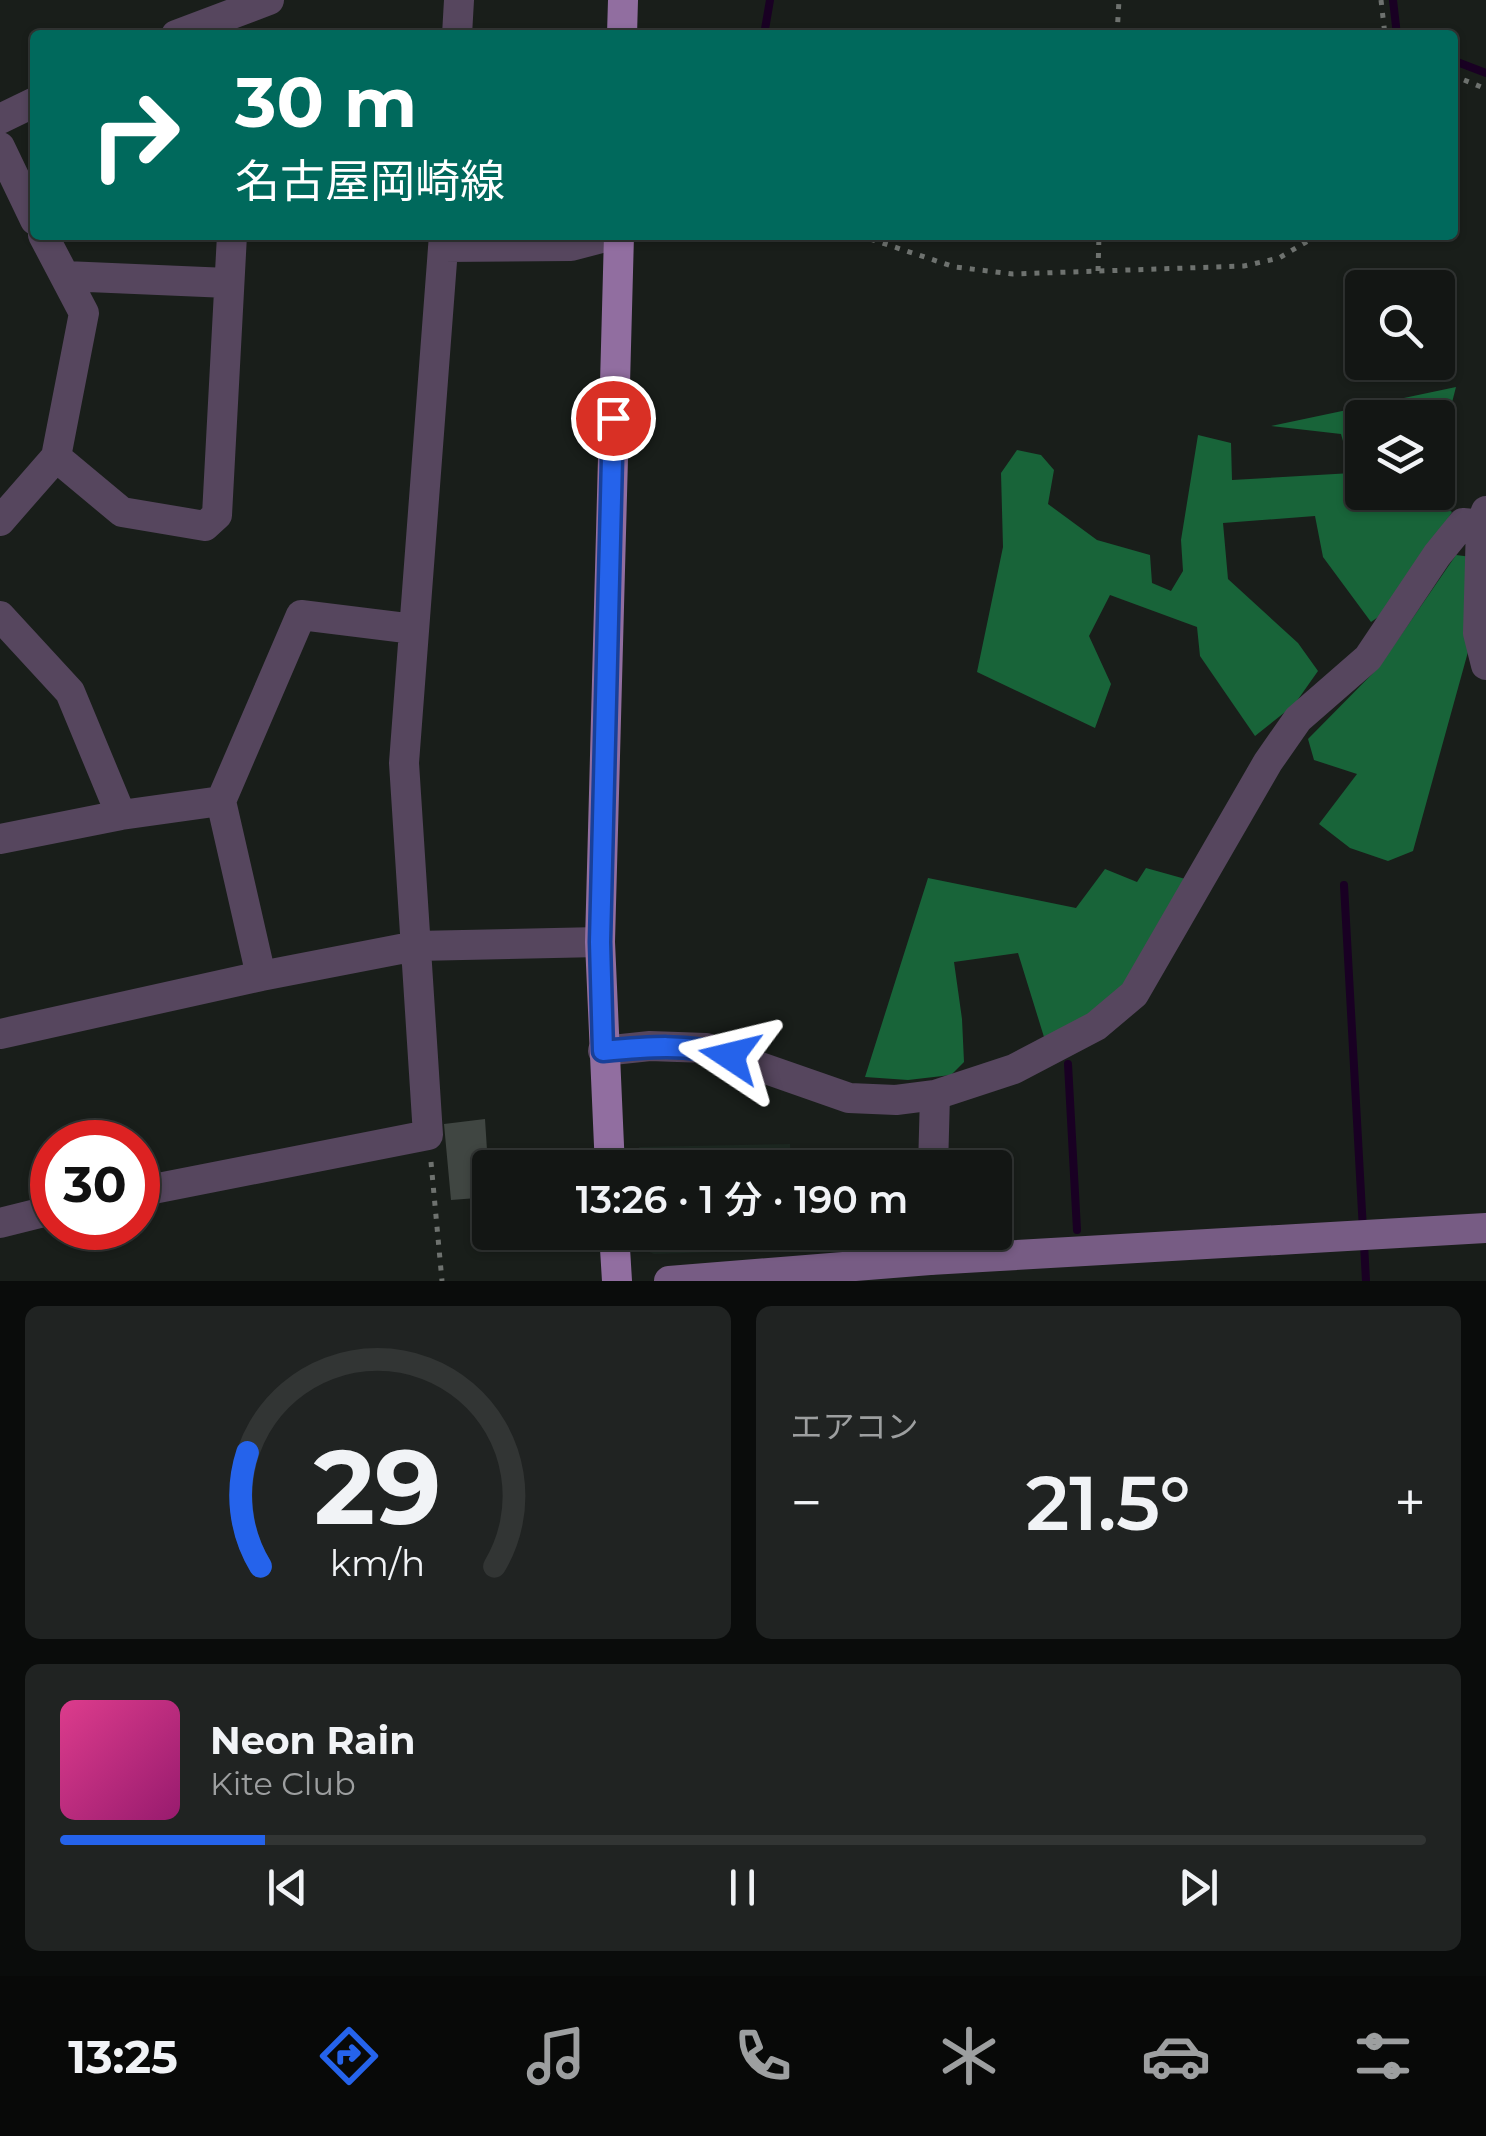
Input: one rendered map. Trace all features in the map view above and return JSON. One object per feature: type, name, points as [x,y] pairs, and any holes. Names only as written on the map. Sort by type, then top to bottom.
[{"type":"main road","points":[[622,30],[624,0]]},
{"type":"main road","points":[[609,1150],[600,942],[616,240]]},
{"type":"main road","points":[[615,1250],[617,1281]]},
{"type":"street","points":[[456,30],[459,0]]},
{"type":"street","points":[[194,30],[252,14]]},
{"type":"street","points":[[0,119],[30,104]]},
{"type":"street","points":[[0,147],[10,199],[30,216]]},
{"type":"street","points":[[0,521],[56,458],[84,313],[46,240]]},
{"type":"street","points":[[56,458],[122,512],[205,526],[217,515],[232,240]]},
{"type":"street","points":[[160,1188],[428,1134],[404,763],[444,241],[571,246],[596,240]]},
{"type":"street","points":[[65,276],[228,284]]},
{"type":"street","points":[[603,1051],[650,1046],[706,1048],[849,1098],[896,1100],[935,1096],[1014,1069],[1096,1026],[1124,1006],[1161,952],[1260,777],[1298,719],[1368,658],[1462,524],[1484,520],[1478,633],[1486,665]]},
{"type":"street","points":[[261,976],[221,801],[302,615],[414,629]]},
{"type":"street","points":[[0,616],[70,692],[121,815]]},
{"type":"street","points":[[0,839],[121,815],[221,801]]},
{"type":"street","points":[[0,1034],[416,946],[600,942]]},
{"type":"street","points":[[934,1150],[935,1096]]},
{"type":"street","points":[[0,1223],[30,1216]]},
{"type":"street","points":[[1012,1243],[1486,1228]]},
{"type":"street","points":[[669,1281],[826,1275],[916,1250]]},
{"type":"path","points":[[1117,30],[1119,0]]},
{"type":"path","points":[[1381,0],[1385,30]]},
{"type":"path","points":[[1458,77],[1486,88]]},
{"type":"path","points":[[873,240],[955,267],[1013,274],[1244,266],[1279,258],[1310,240]]},
{"type":"path","points":[[1098,271],[1099,240]]},
{"type":"path","points":[[428,1134],[442,1281]]},
{"type":"shaded area","points":[[790,1144],[790,1150],[639,1150],[639,1147]]},
{"type":"shaded area","points":[[647,1250],[782,1250],[654,1254]]},
{"type":"green space","points":[[1456,387],[1453,400],[1394,400]]},
{"type":"green space","points":[[1345,410],[1345,448],[1341,434],[1271,426]]},
{"type":"green space","points":[[1198,435],[1231,443],[1232,480],[1345,473],[1345,510],[1452,512],[1394,606],[1371,622],[1323,557],[1315,516],[1223,523],[1228,579],[1298,643],[1318,671],[1294,705],[1255,736],[1200,656],[1197,627],[1110,595],[1089,636],[1111,684],[1095,728],[977,672],[1003,547],[1001,473],[1017,450],[1041,455],[1054,470],[1048,504],[1097,540],[1150,555],[1152,583],[1171,591],[1183,571],[1181,540]]},
{"type":"green space","points":[[1456,555],[1472,557],[1471,641],[1413,851],[1388,861],[1350,848],[1319,824],[1357,774],[1314,760],[1308,739],[1379,667]]},
{"type":"green space","points":[[1146,868],[1189,880],[1131,979],[1093,1013],[1044,1037],[1018,953],[954,962],[964,1062],[951,1075],[908,1080],[865,1077],[928,878],[1076,908],[1105,869],[1137,882]]},
{"type":"building","points":[[485,1119],[487,1150],[472,1150],[472,1198],[451,1200],[444,1124]]},
{"type":"building","points":[[784,1148],[784,1150],[718,1150]]},
{"type":"waterway","points":[[765,30],[770,0]]},
{"type":"waterway","points":[[1393,0],[1396,30]]},
{"type":"waterway","points":[[1458,62],[1486,73]]},
{"type":"waterway","points":[[1344,885],[1363,1230]]},
{"type":"waterway","points":[[1068,1064],[1077,1230]]},
{"type":"waterway","points":[[1364,1244],[1366,1281]]},
{"type":"route","points":[[613,418],[600,942],[603,1051],[650,1046],[706,1048],[730,1056]]}]
